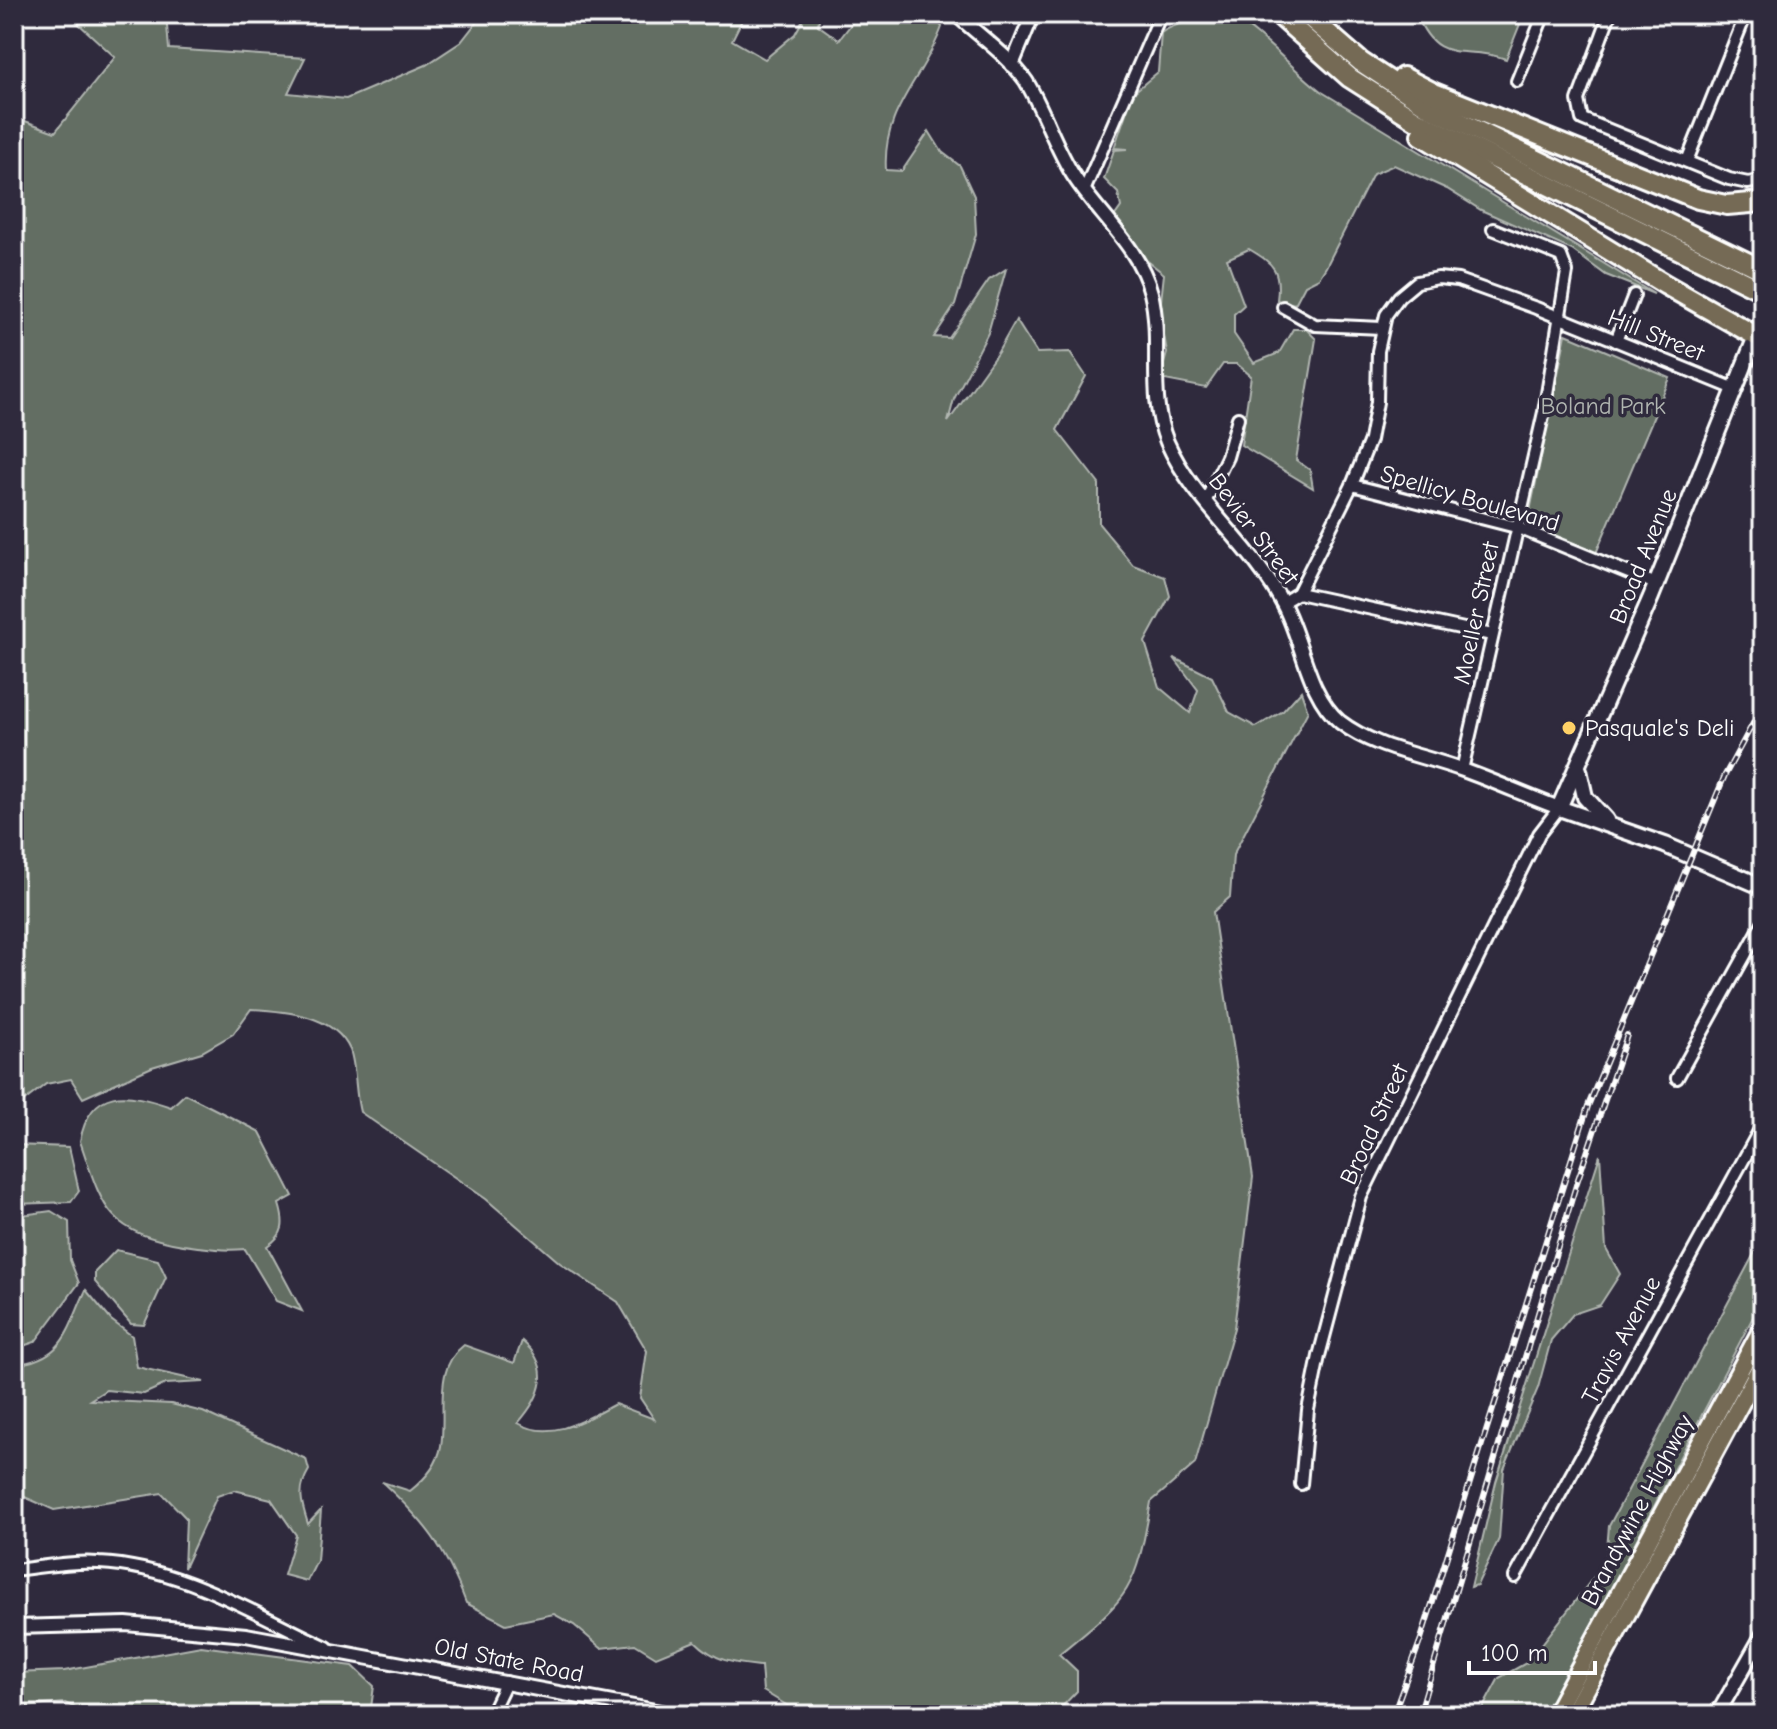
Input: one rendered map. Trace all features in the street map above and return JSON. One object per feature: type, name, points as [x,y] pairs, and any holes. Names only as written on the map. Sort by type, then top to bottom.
[{"type":"highway","points":[[1278,14],[1401,123],[1666,285],[1760,327]]},
{"type":"highway","points":[[1306,14],[1361,62],[1431,108],[1731,265],[1763,291]]},
{"type":"highway","points":[[1319,14],[1376,61],[1434,93],[1698,199],[1727,205],[1763,202]]},
{"type":"highway","points":[[1350,78],[1430,128],[1731,265],[1763,270]]},
{"type":"main road","name":"Broad Avenue","points":[[1559,808],[1579,768],[1656,584],[1760,327]]},
{"type":"main road","points":[[1579,768],[1588,802],[1601,817],[1620,828]]},
{"type":"main road","name":"Bevier Street","points":[[1559,808],[1761,881]]},
{"type":"main road","points":[[1743,1365],[1763,1313]]},
{"type":"main road","name":"Brandywine Highway","points":[[1554,1715],[1763,1327]]},
{"type":"main road","name":"Brandywine Highway","points":[[1572,1715],[1763,1362]]},
{"type":"street","name":"Bevier Street","points":[[956,14],[1012,65],[1031,90],[1069,167],[1129,248],[1146,279],[1154,310],[1155,378],[1165,437],[1181,469],[1239,538],[1283,602],[1316,687],[1333,715],[1372,740],[1462,770],[1559,808]]},
{"type":"street","points":[[1012,65],[1033,14]]},
{"type":"street","points":[[1084,191],[1161,14]]},
{"type":"street","points":[[1517,81],[1544,14]]},
{"type":"street","points":[[1610,14],[1586,72],[1579,115],[1588,122],[1729,179],[1748,183],[1763,180]]},
{"type":"street","points":[[1687,161],[1746,14]]},
{"type":"street","name":"Moeller Street","points":[[1462,770],[1562,319],[1567,272],[1565,260],[1493,229]]},
{"type":"street","name":"Spellicy Boulevard","points":[[1562,319],[1458,280],[1438,278],[1408,288],[1392,306],[1382,328],[1374,422],[1352,485],[1516,527],[1656,584]]},
{"type":"street","points":[[1616,341],[1634,295]]},
{"type":"street","points":[[1283,307],[1315,325],[1382,328]]},
{"type":"street","name":"Hill Street","points":[[1562,319],[1735,389]]},
{"type":"street","points":[[1206,500],[1227,457],[1238,418]]},
{"type":"street","points":[[1283,602],[1298,593],[1352,485]]},
{"type":"street","points":[[1298,593],[1492,635]]},
{"type":"street","name":"Broad Street","points":[[1301,1484],[1316,1371],[1342,1258],[1361,1197],[1539,834],[1559,808]]},
{"type":"street","points":[[1677,1078],[1763,923]]},
{"type":"street","name":"Travis Avenue","points":[[1515,1577],[1763,1124]]},
{"type":"street","name":"Old State Road","points":[[14,1570],[98,1563],[160,1573],[223,1596],[267,1621],[333,1650]]},
{"type":"street","name":"Old State Road","points":[[14,1627],[146,1625],[212,1631],[506,1682],[622,1710],[677,1715]]},
{"type":"street","points":[[1717,1715],[1761,1642]]},
{"type":"street","points":[[490,1715],[506,1682]]},
{"type":"green space","points":[[68,14],[166,14],[169,49],[305,58],[288,93],[346,99],[426,65],[461,42],[483,14],[745,14],[732,40],[765,59],[795,34],[806,14],[820,14],[818,25],[839,40],[859,14],[933,14],[942,27],[897,112],[886,149],[886,170],[902,171],[929,131],[942,152],[960,166],[974,196],[976,234],[955,305],[934,337],[949,338],[989,280],[1006,269],[988,333],[954,399],[948,422],[998,352],[1016,320],[1037,353],[1070,352],[1086,376],[1057,430],[1099,484],[1099,524],[1133,565],[1165,577],[1170,596],[1145,642],[1159,687],[1190,713],[1198,690],[1174,658],[1212,677],[1229,712],[1256,727],[1283,711],[1301,691],[1308,711],[1233,855],[1230,897],[1213,912],[1253,1177],[1234,1328],[1195,1464],[1151,1502],[1140,1556],[1126,1591],[1101,1619],[1059,1654],[1077,1671],[1077,1691],[1059,1710],[1047,1715],[803,1715],[763,1691],[761,1666],[725,1660],[695,1641],[656,1657],[635,1644],[601,1648],[574,1625],[554,1614],[506,1624],[466,1603],[450,1566],[432,1536],[382,1482],[410,1491],[434,1466],[441,1446],[444,1379],[454,1355],[464,1345],[514,1363],[522,1341],[538,1361],[541,1382],[533,1402],[518,1423],[530,1428],[555,1430],[568,1427],[615,1404],[654,1419],[640,1398],[647,1351],[618,1302],[560,1263],[486,1199],[360,1112],[350,1050],[343,1038],[321,1022],[293,1013],[251,1009],[233,1034],[202,1052],[152,1067],[83,1098],[71,1079],[46,1084],[14,1109],[14,117],[55,132],[115,57]]},
{"type":"green space","points":[[1205,14],[1224,14],[1241,22],[1322,92],[1654,294],[1606,275],[1572,250],[1481,210],[1447,189],[1394,165],[1373,174],[1326,267],[1319,278],[1305,285],[1295,304],[1277,300],[1278,281],[1274,269],[1258,254],[1249,249],[1227,259],[1244,305],[1234,314],[1234,334],[1254,363],[1279,353],[1293,329],[1306,329],[1316,339],[1296,460],[1310,470],[1313,488],[1241,445],[1251,376],[1237,364],[1223,364],[1206,388],[1160,379],[1167,353],[1160,310],[1164,274],[1145,259],[1114,217],[1121,207],[1118,193],[1104,179],[1114,150],[1127,149],[1114,148],[1133,93],[1158,72],[1161,33]]},
{"type":"green space","points":[[1416,14],[1524,14],[1506,59],[1444,48],[1434,42]]},
{"type":"green space","name":"Boland Park","points":[[1566,334],[1670,378],[1594,558],[1526,531]]},
{"type":"green space","points":[[185,1094],[260,1132],[293,1196],[279,1204],[282,1228],[267,1246],[302,1311],[276,1301],[245,1249],[206,1248],[158,1240],[123,1224],[103,1200],[80,1141],[93,1110],[113,1097],[126,1096],[171,1107]]},
{"type":"green space","points":[[14,1145],[69,1147],[79,1191],[71,1202],[14,1204]]},
{"type":"green space","points":[[1600,1155],[1606,1249],[1620,1274],[1600,1305],[1573,1314],[1551,1340],[1538,1388],[1504,1469],[1499,1539],[1477,1585],[1471,1587],[1496,1482]]},
{"type":"green space","points":[[51,1211],[69,1222],[70,1260],[79,1283],[35,1342],[14,1349],[14,1216]]},
{"type":"green space","points":[[1763,1237],[1763,1298],[1545,1715],[1479,1715],[1499,1678],[1528,1662],[1606,1561],[1609,1526]]},
{"type":"green space","points":[[116,1250],[158,1260],[166,1277],[144,1325],[131,1324],[95,1282],[95,1272]]},
{"type":"green space","points":[[86,1290],[111,1320],[132,1336],[137,1367],[204,1382],[166,1384],[144,1394],[106,1390],[90,1400],[171,1404],[203,1412],[306,1459],[309,1470],[301,1496],[308,1524],[321,1510],[317,1561],[307,1581],[284,1575],[296,1535],[271,1499],[234,1490],[217,1496],[184,1568],[186,1518],[162,1493],[54,1510],[20,1495],[14,1502],[14,1365],[44,1356],[62,1341]]},
{"type":"green space","points":[[201,1646],[353,1666],[374,1686],[370,1715],[90,1715],[65,1703],[14,1708],[14,1673],[64,1671]]},
{"type":"railway","points":[[1393,1715],[1421,1639],[1588,1106],[1725,775],[1763,705]]},
{"type":"railway","points":[[1419,1715],[1576,1185],[1627,1035]]},
{"type":"place","name":"Pasquale's Deli","points":[[1569,728]]}]
